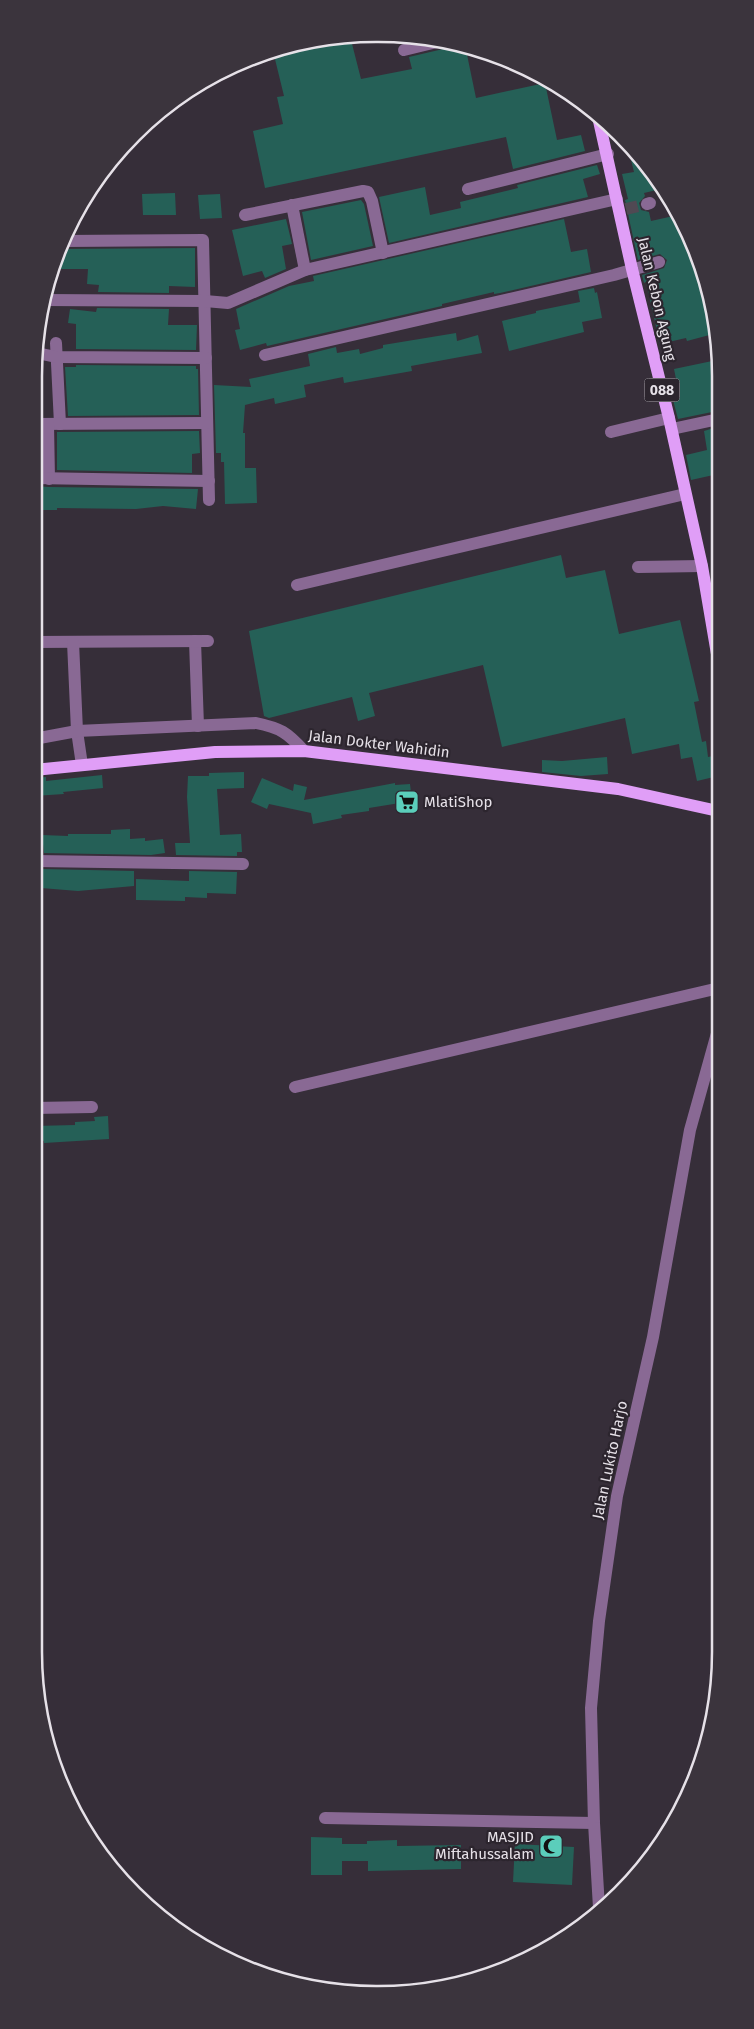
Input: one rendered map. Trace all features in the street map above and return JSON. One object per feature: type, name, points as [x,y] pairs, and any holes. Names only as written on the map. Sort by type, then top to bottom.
[{"type":"main road","name":"Jalan Kebon Agung","points":[[601,129],[621,206],[632,269],[712,601]]},
{"type":"main road","name":"Jalan Dokter Wahidin","points":[[42,769],[215,752],[304,751],[618,789],[712,810]]},
{"type":"street","points":[[404,50],[423,45]]},
{"type":"street","points":[[468,189],[608,154]]},
{"type":"street","points":[[245,215],[356,191],[368,192],[372,201],[383,252]]},
{"type":"street","points":[[292,205],[305,270]]},
{"type":"street","points":[[52,300],[205,301],[228,303],[305,270],[383,252],[621,206]]},
{"type":"street","points":[[72,241],[204,240],[209,500]]},
{"type":"street","points":[[265,356],[614,275],[659,262]]},
{"type":"street","points":[[49,479],[44,424],[56,357],[56,343]]},
{"type":"street","points":[[43,354],[56,357],[206,358]]},
{"type":"street","points":[[611,432],[712,420]]},
{"type":"street","points":[[44,424],[207,423]]},
{"type":"street","points":[[42,479],[209,481]]},
{"type":"street","points":[[297,585],[685,494]]},
{"type":"street","points":[[638,567],[702,566]]},
{"type":"street","points":[[42,642],[202,641],[198,726]]},
{"type":"street","points":[[73,642],[77,731],[82,765]]},
{"type":"street","points":[[42,738],[77,731],[256,723],[275,727],[288,734],[304,751]]},
{"type":"street","points":[[42,863],[243,864]]},
{"type":"street","points":[[295,1087],[712,990]]},
{"type":"street","name":"Jalan Lukito Harjo","points":[[599,1902],[594,1824],[591,1708],[599,1621],[617,1496],[653,1337],[690,1130],[712,1051]]},
{"type":"street","points":[[42,1108],[92,1107]]},
{"type":"street","points":[[325,1818],[594,1824]]},
{"type":"building","points":[[352,43],[361,79],[412,69],[409,57],[443,49],[467,55],[476,98],[539,84],[546,88],[557,140],[581,135],[585,151],[513,169],[506,137],[265,188],[253,131],[283,124],[277,97],[284,96],[275,58],[312,49]]},
{"type":"building","points":[[631,159],[655,190],[644,193],[645,196],[639,203],[641,210],[649,212],[651,221],[671,217],[677,229],[694,269],[709,335],[687,341],[686,338],[660,344],[646,282],[644,283],[642,275],[664,268],[667,260],[660,254],[638,260],[625,200],[628,199],[622,174],[634,172]]},
{"type":"building","points":[[597,165],[600,174],[583,179],[588,197],[389,243],[379,197],[425,187],[430,215],[461,208],[460,202],[518,188],[517,185]]},
{"type":"building","points":[[175,193],[176,215],[143,215],[142,194]]},
{"type":"building","points":[[220,194],[222,218],[200,219],[198,195]]},
{"type":"building","points":[[361,200],[364,204],[373,246],[311,260],[302,212]]},
{"type":"building","points":[[286,219],[292,244],[282,246],[286,269],[265,278],[262,271],[243,276],[232,230]]},
{"type":"building","points":[[564,219],[571,252],[587,249],[591,272],[500,293],[494,294],[494,292],[442,304],[442,306],[267,346],[266,343],[240,350],[235,330],[240,329],[236,309],[289,286],[314,281],[313,276]]},
{"type":"building","points":[[195,248],[195,287],[169,286],[169,293],[98,292],[99,285],[87,284],[88,269],[60,269],[68,249]]},
{"type":"building","points":[[594,288],[595,293],[597,292],[602,318],[582,322],[584,332],[509,351],[502,321],[536,313],[536,311],[580,302],[578,291]]},
{"type":"building","points":[[97,308],[169,309],[168,325],[197,325],[196,350],[76,349],[76,324],[68,323],[70,309],[96,312]]},
{"type":"building","points":[[456,333],[457,341],[478,335],[482,353],[411,366],[412,371],[344,383],[343,377],[304,385],[306,397],[275,404],[274,398],[245,405],[243,433],[245,433],[245,468],[256,468],[257,503],[225,504],[224,462],[221,462],[221,453],[216,453],[214,385],[251,387],[249,379],[310,366],[308,354],[336,347],[337,353],[359,349],[360,354],[383,348],[383,345]]},
{"type":"building","points":[[711,361],[712,412],[678,419],[672,396],[679,394],[674,369]]},
{"type":"building","points":[[76,365],[196,366],[196,369],[198,369],[199,415],[68,416],[65,367],[76,367]]},
{"type":"building","points":[[712,429],[712,475],[691,480],[686,455],[707,450],[704,431]]},
{"type":"building","points":[[199,431],[200,453],[192,454],[192,473],[57,470],[57,432]]},
{"type":"building","points":[[42,486],[198,489],[196,509],[163,506],[136,509],[57,508],[57,510],[42,510]]},
{"type":"building","points":[[561,555],[566,578],[605,570],[619,634],[680,620],[699,701],[694,702],[702,742],[706,741],[708,757],[712,756],[712,777],[697,781],[692,757],[681,759],[679,744],[632,754],[625,718],[502,747],[483,665],[369,693],[375,716],[358,721],[352,697],[269,718],[264,716],[249,631]]},
{"type":"building","points":[[607,757],[608,774],[581,776],[542,772],[542,760],[562,761]]},
{"type":"building","points":[[244,772],[244,788],[217,789],[220,835],[241,834],[242,852],[237,852],[237,856],[176,855],[175,843],[190,843],[187,797],[188,776]]},
{"type":"building","points":[[102,775],[103,788],[42,795],[42,777],[46,777],[46,781]]},
{"type":"building","points":[[262,778],[293,791],[294,784],[307,787],[304,800],[395,783],[395,785],[410,784],[412,801],[369,808],[369,811],[341,815],[342,818],[313,824],[311,813],[269,804],[267,809],[251,802]]},
{"type":"building","points":[[130,829],[130,839],[145,838],[145,841],[163,839],[165,853],[151,855],[44,853],[42,835],[111,834],[111,830]]},
{"type":"building","points":[[42,869],[134,871],[134,886],[78,891],[42,888]]},
{"type":"building","points":[[189,871],[237,872],[236,894],[207,893],[207,898],[185,897],[185,901],[136,900],[136,879],[189,881]]},
{"type":"building","points":[[108,1116],[109,1139],[44,1143],[42,1141],[42,1126],[75,1125],[75,1122],[95,1121],[94,1117]]},
{"type":"building","points":[[311,1837],[342,1838],[342,1844],[367,1844],[367,1841],[397,1840],[397,1846],[461,1845],[461,1869],[368,1871],[368,1861],[342,1861],[342,1875],[311,1875]]},
{"type":"building","points":[[515,1844],[574,1847],[572,1885],[513,1882]]},
{"type":"tunnel","points":[[626,209],[647,204]]},
{"type":"place","name":"MlatiShop","points":[[407,802]]},
{"type":"place","name":"MASJID Miftahussalam","points":[[551,1846]]}]
